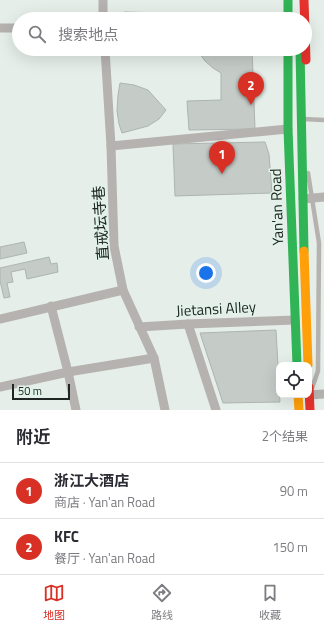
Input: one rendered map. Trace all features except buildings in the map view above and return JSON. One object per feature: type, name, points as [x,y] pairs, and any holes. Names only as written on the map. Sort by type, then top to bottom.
[{"type":"main road","points":[[288,0],[288,12]]},
{"type":"main road","points":[[299,0],[299,12]]},
{"type":"main road","points":[[304,0],[304,12]]},
{"type":"main road","name":"Yan'an Road","points":[[288,56],[288,129],[294,320],[297,362]]},
{"type":"main road","name":"Yan'an Road","points":[[300,56],[304,120],[302,199],[308,362]]},
{"type":"main road","points":[[304,56],[304,120]]},
{"type":"main road","points":[[298,398],[299,410]]},
{"type":"main road","points":[[309,398],[310,410]]},
{"type":"street","points":[[103,0],[103,12]]},
{"type":"street","points":[[0,28],[12,28]]},
{"type":"street","name":"直戒坛寺巷","points":[[105,56],[111,146],[114,246],[123,290],[154,358],[166,410]]},
{"type":"street","points":[[111,146],[288,129]]},
{"type":"street","points":[[302,199],[324,197]]},
{"type":"street","points":[[0,319],[123,290]]},
{"type":"street","points":[[51,306],[76,410]]},
{"type":"street","name":"Jietansi Alley","points":[[139,327],[294,320]]},
{"type":"street","points":[[188,324],[216,410]]},
{"type":"street","points":[[0,388],[68,372],[154,358]]},
{"type":"street","points":[[312,395],[324,394]]},
{"type":"lane","points":[[308,149],[304,120],[324,120]]},
{"type":"lane","points":[[308,170],[319,243],[318,371],[312,387]]},
{"type":"traffic: fast","points":[[288,0],[288,12]]},
{"type":"traffic: fast","points":[[288,56],[288,129],[297,362]]},
{"type":"traffic: fast","points":[[300,56],[304,251]]},
{"type":"traffic: slow","points":[[304,251],[308,362]]},
{"type":"traffic: slow","points":[[298,398],[299,410]]},
{"type":"traffic: jam","points":[[304,0],[304,12]]},
{"type":"traffic: jam","points":[[306,56],[306,60]]},
{"type":"traffic: jam","points":[[309,398],[310,410]]},
{"type":"place","name":"KFC","points":[[251,105]]},
{"type":"place","name":"浙江大酒店","points":[[222,174]]}]
